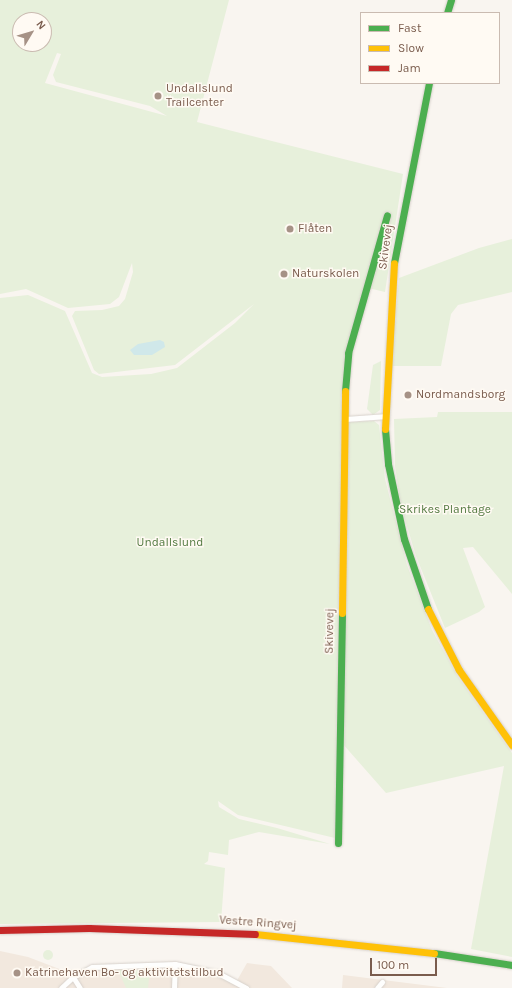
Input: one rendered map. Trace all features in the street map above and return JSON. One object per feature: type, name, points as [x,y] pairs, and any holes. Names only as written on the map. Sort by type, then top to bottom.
[{"type":"main road","points":[[447,12],[451,0]]},
{"type":"main road","name":"Skivevej","points":[[429,84],[396,247],[386,354],[384,416],[394,496],[419,586],[456,664],[512,745]]},
{"type":"main road","name":"Skivevej","points":[[338,843],[345,419],[348,353],[387,215]]},
{"type":"main road","name":"Vestre Ringvej","points":[[0,930],[89,928],[266,934],[399,947],[512,965]]},
{"type":"street","points":[[345,419],[384,416]]},
{"type":"street","points":[[174,988],[175,964]]},
{"type":"street","points":[[61,988],[73,977],[92,967],[105,965],[175,964],[218,973],[246,988]]},
{"type":"street","points":[[73,977],[80,988]]},
{"type":"street","points":[[377,988],[382,982]]},
{"type":"shaded area","points":[[0,951],[28,957],[62,970],[154,966],[195,969],[235,984],[247,963],[271,966],[292,988],[0,988]]},
{"type":"shaded area","points":[[343,975],[447,988],[342,988]]},
{"type":"green space","name":"Undallslund","points":[[0,0],[229,0],[197,122],[403,174],[385,292],[364,287],[346,352],[335,838],[238,815],[218,801],[219,807],[239,819],[277,828],[330,844],[259,832],[229,840],[228,855],[209,852],[208,861],[204,864],[225,868],[221,922],[0,924],[0,298],[28,295],[65,311],[92,373],[102,377],[151,374],[177,368],[235,323],[254,304],[175,365],[99,374],[94,370],[72,316],[75,311],[102,310],[119,306],[125,299],[133,272],[132,263],[119,297],[110,304],[68,308],[26,289],[0,294]],"holes":[[[57,53],[61,54],[53,75],[56,82],[150,106],[167,116],[45,83]]]},
{"type":"green space","points":[[512,239],[512,292],[458,305],[451,314],[441,366],[391,366],[399,278],[479,248]]},
{"type":"green space","points":[[381,361],[380,410],[373,415],[367,409],[373,365]]},
{"type":"green space","name":"Skrikes Plantage","points":[[438,412],[512,412],[512,594],[473,547],[463,548],[485,607],[479,612],[445,628],[416,556],[401,506],[395,466],[394,419],[437,417]]},
{"type":"green space","points":[[374,421],[379,425],[385,479],[407,565],[432,630],[458,677],[512,753],[512,957],[471,949],[504,766],[386,793],[342,743],[347,422]]},
{"type":"green space","points":[[46,950],[50,950],[53,955],[50,960],[46,960],[43,957],[43,953]]},
{"type":"green space","points":[[118,970],[150,970],[148,988],[126,988]]},
{"type":"water","points":[[160,340],[164,342],[165,347],[152,355],[134,355],[130,350],[138,344]]},
{"type":"traffic: fast","points":[[447,12],[451,0]]},
{"type":"traffic: fast","points":[[394,263],[429,84]]},
{"type":"traffic: fast","points":[[345,391],[348,353],[387,215]]},
{"type":"traffic: fast","points":[[385,429],[388,464],[404,539],[428,609]]},
{"type":"traffic: fast","points":[[338,843],[342,613]]},
{"type":"traffic: fast","points":[[434,953],[512,965]]},
{"type":"traffic: slow","points":[[385,429],[394,263]]},
{"type":"traffic: slow","points":[[342,613],[345,391]]},
{"type":"traffic: slow","points":[[428,609],[459,670],[512,745]]},
{"type":"traffic: slow","points":[[255,934],[434,953]]},
{"type":"traffic: jam","points":[[0,930],[89,928],[255,934]]},
{"type":"place","name":"Undallslund Trailcenter","points":[[158,96]]},
{"type":"place","name":"Flåten","points":[[290,229]]},
{"type":"place","name":"Naturskolen","points":[[284,274]]},
{"type":"place","name":"Nordmandsborg","points":[[408,395]]},
{"type":"place","name":"Katrinehaven Bo- og aktivitetstilbud","points":[[17,973]]}]
